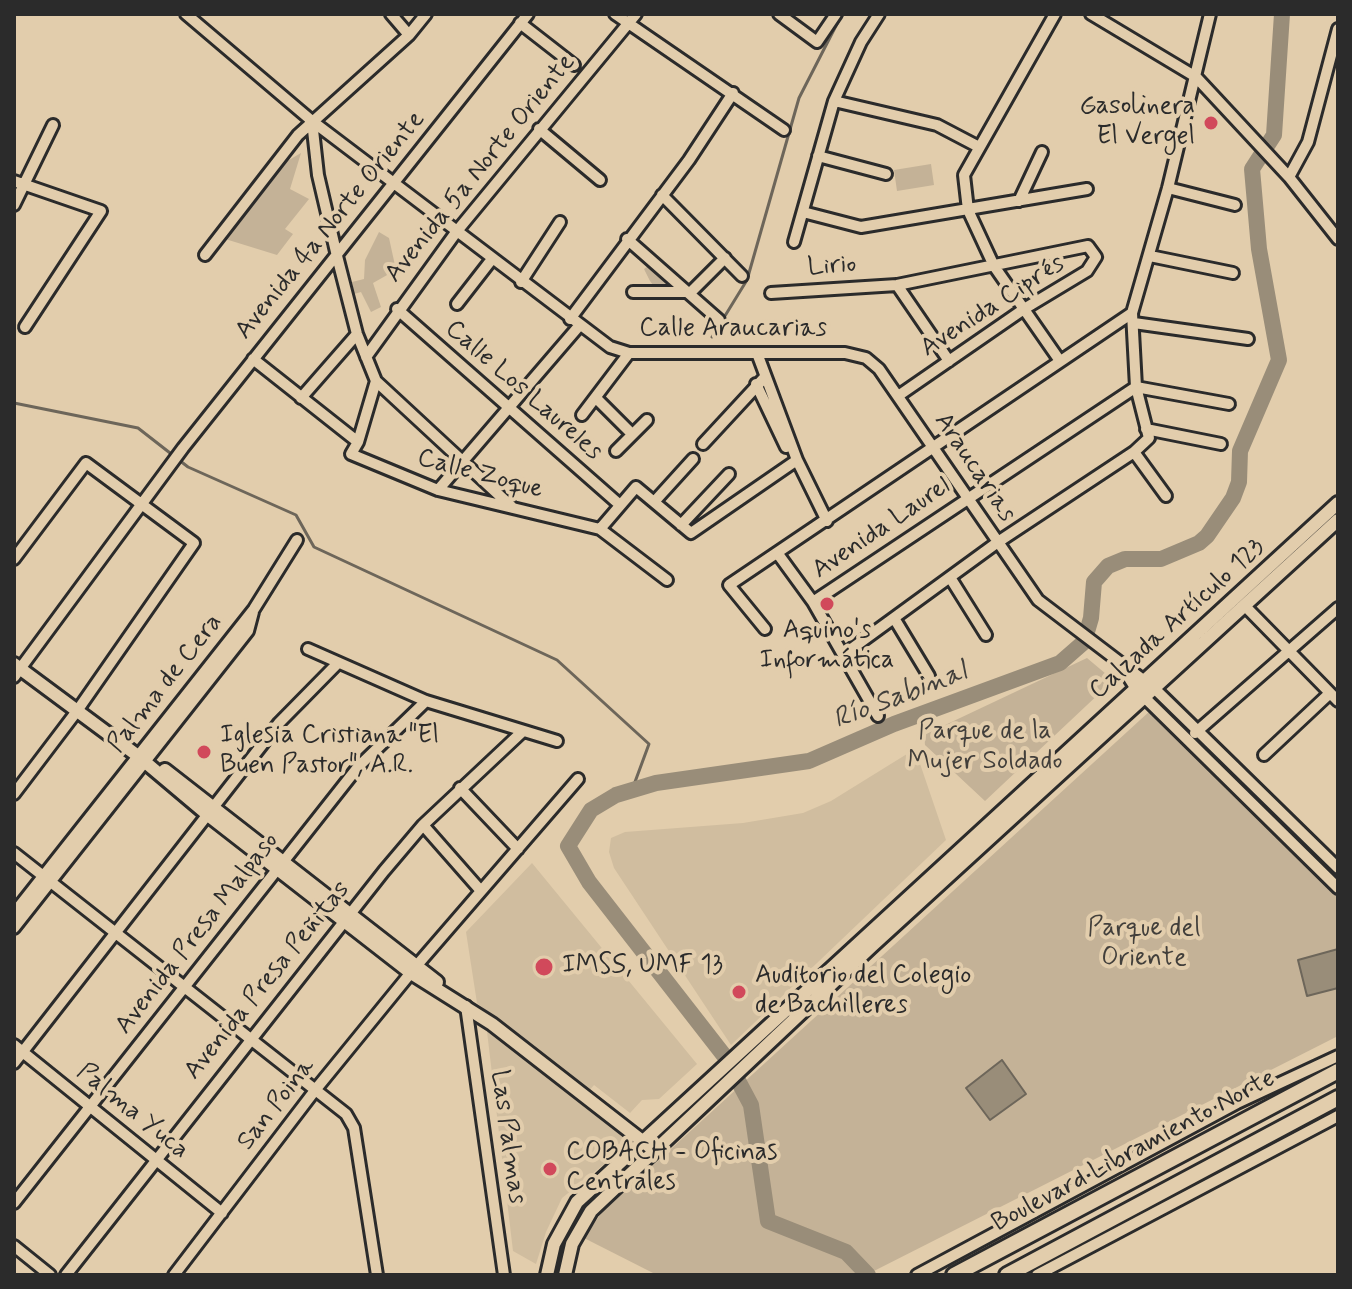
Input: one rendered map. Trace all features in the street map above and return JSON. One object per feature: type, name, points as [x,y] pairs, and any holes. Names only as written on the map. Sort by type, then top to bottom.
[{"type":"highway","name":"Boulevard Libramiento Norte","points":[[954,1275],[1338,1071]]},
{"type":"highway","points":[[1287,1097],[1290,1078]]},
{"type":"highway","name":"Boulevard Libramiento Norte","points":[[1007,1275],[1338,1098]]},
{"type":"main road","name":"Calzada Artículo 123","points":[[565,1275],[572,1244],[591,1211],[1338,503]]},
{"type":"main road","name":"Calzada Artículo 123","points":[[547,1275],[554,1244],[570,1211],[743,1048],[1338,520]]},
{"type":"main road","points":[[16,670],[144,759],[656,1151]]},
{"type":"main road","points":[[558,1275],[572,1244]]},
{"type":"street","points":[[186,14],[312,121],[574,323]]},
{"type":"street","points":[[391,14],[409,35]]},
{"type":"street","points":[[205,255],[312,121],[409,35],[426,14]]},
{"type":"street","points":[[615,14],[784,130]]},
{"type":"street","name":"Avenida 5a Norte Oriente","points":[[366,357],[397,309],[457,231],[636,14]]},
{"type":"street","points":[[779,14],[817,42],[836,14]]},
{"type":"street","points":[[794,242],[834,101],[861,42],[879,14]]},
{"type":"street","points":[[1055,14],[964,175],[968,210],[994,266],[1060,361]]},
{"type":"street","points":[[1091,14],[1196,77],[1285,172],[1338,239]]},
{"type":"street","points":[[1148,434],[1136,387],[1133,318],[1210,14]]},
{"type":"street","points":[[524,18],[574,65]]},
{"type":"street","name":"Avenida 4a Norte Oriente","points":[[16,670],[183,448],[524,18]]},
{"type":"street","points":[[1285,172],[1308,142],[1338,29]]},
{"type":"street","points":[[438,490],[509,409],[574,323],[627,239],[662,195],[733,93]]},
{"type":"street","points":[[834,101],[937,125],[979,147]]},
{"type":"street","points":[[312,121],[318,175],[337,256],[357,334],[376,381],[513,508]]},
{"type":"street","points":[[14,205],[26,187],[53,125]]},
{"type":"street","points":[[539,129],[600,180]]},
{"type":"street","points":[[1019,201],[1042,152]]},
{"type":"street","points":[[818,156],[886,174]]},
{"type":"street","points":[[14,181],[101,211],[25,327]]},
{"type":"street","points":[[1168,188],[1235,205]]},
{"type":"street","points":[[803,212],[861,227],[1087,189]]},
{"type":"street","points":[[662,195],[742,276]]},
{"type":"street","points":[[521,282],[560,222]]},
{"type":"street","points":[[627,239],[691,292],[719,320]]},
{"type":"street","name":"Lirio","points":[[771,293],[897,285],[1088,246]]},
{"type":"street","name":"Avenida Ciprés","points":[[898,396],[1024,309],[1087,271],[1096,257],[1088,246]]},
{"type":"street","points":[[1150,256],[1233,273]]},
{"type":"street","points":[[633,292],[691,292],[725,258]]},
{"type":"street","points":[[457,304],[492,259]]},
{"type":"street","points":[[897,285],[949,361]]},
{"type":"street","name":"Calle Los Laureles","points":[[397,309],[620,505]]},
{"type":"street","points":[[765,629],[729,585],[1060,361],[1133,318],[1248,339]]},
{"type":"street","name":"Calle Araucarias","points":[[574,323],[610,347],[629,353],[845,353]]},
{"type":"street","points":[[301,398],[357,334]]},
{"type":"street","points":[[582,415],[629,353]]},
{"type":"street","points":[[757,353],[760,381],[796,462],[827,521]]},
{"type":"street","name":"Araucarias","points":[[845,353],[866,358],[879,369],[1038,600],[1145,689]]},
{"type":"street","points":[[253,359],[358,442],[376,381]]},
{"type":"street","points":[[703,444],[760,381]]},
{"type":"street","points":[[1136,387],[1229,404]]},
{"type":"street","name":"Avenida Laurel","points":[[813,602],[1136,387]]},
{"type":"street","points":[[597,399],[632,434]]},
{"type":"street","points":[[616,451],[647,420]]},
{"type":"street","points":[[1148,434],[1221,444]]},
{"type":"street","points":[[843,655],[998,542],[1134,452],[1148,434]]},
{"type":"street","name":"Calle Zoque","points":[[358,442],[351,454],[438,490],[600,529]]},
{"type":"street","points":[[1134,452],[1166,496]]},
{"type":"street","points":[[654,502],[693,459]]},
{"type":"street","points":[[667,580],[600,529],[636,487],[691,533],[796,462]]},
{"type":"street","points":[[14,559],[86,463],[194,543],[77,711],[14,794]]},
{"type":"street","points":[[681,525],[729,474]]},
{"type":"street","name":"Palma de Cera","points":[[14,928],[48,878],[144,759],[254,609],[297,540]]},
{"type":"street","points":[[778,554],[813,602],[878,716]]},
{"type":"street","points":[[951,579],[986,635]]},
{"type":"street","points":[[1244,605],[1288,654],[1334,697],[1264,755]]},
{"type":"street","points":[[1188,739],[1338,608]]},
{"type":"street","points":[[894,618],[929,676]]},
{"type":"street","points":[[308,649],[426,701],[557,741]]},
{"type":"street","points":[[14,1063],[18,1049],[116,934],[279,723],[338,663]]},
{"type":"street","points":[[1145,689],[1199,730],[1338,868]]},
{"type":"street","points":[[1145,689],[1188,739],[1338,888]]},
{"type":"street","name":"Avenida Presa Malpaso","points":[[14,1203],[187,987],[278,864],[358,767],[426,701]]},
{"type":"street","name":"Avenida Presa Peñitas","points":[[66,1275],[423,825],[523,731]]},
{"type":"street","name":"San Poina","points":[[174,1275],[316,1089],[414,968],[578,779]]},
{"type":"street","points":[[460,788],[518,849]]},
{"type":"street","points":[[423,825],[481,891]]},
{"type":"street","points":[[14,853],[346,1114],[354,1128],[377,1275]]},
{"type":"street","name":"Palma de Cera","points":[[14,913],[48,878]]},
{"type":"street","name":"Las Palmas","points":[[466,1006],[504,1275]]},
{"type":"street","name":"Palma Yuca","points":[[18,1049],[222,1213]]},
{"type":"street","points":[[917,1275],[1019,1218],[1338,1056]]},
{"type":"street","points":[[1037,1275],[1338,1116]]},
{"type":"street","points":[[14,1246],[50,1275]]},
{"type":"shaded area","points":[[915,749],[946,840],[731,1045],[614,868],[609,852],[611,838],[625,832],[743,823],[803,813],[831,801]]},
{"type":"shaded area","name":"IMSS, UMF 13","points":[[532,863],[697,1064],[659,1099],[642,1100],[630,1113],[594,1085],[588,1092],[477,1003],[466,932]]},
{"type":"shaded area","points":[[1338,949],[1338,988],[1307,996],[1298,960]]},
{"type":"shaded area","name":"COBACH - Oficinas Centrales","points":[[486,1023],[633,1141],[562,1198],[546,1232],[536,1264],[513,1251]]},
{"type":"shaded area","points":[[1002,1060],[1026,1094],[990,1120],[966,1088]]},
{"type":"green space","points":[[301,153],[290,189],[309,199],[285,229],[293,234],[277,255],[222,238],[282,164]]},
{"type":"green space","points":[[931,164],[934,185],[897,191],[894,170]]},
{"type":"green space","points":[[379,232],[389,238],[396,270],[373,283],[381,307],[371,312],[361,292],[354,294],[352,282],[364,279],[365,260]]},
{"type":"green space","points":[[651,264],[669,284],[665,290],[657,290],[650,281],[644,269]]},
{"type":"green space","name":"Parque de la Mujer Soldado","points":[[1087,658],[1106,674],[1103,690],[985,801],[925,745],[924,735]]},
{"type":"green space","name":"Parque del Oriente","points":[[1151,710],[1338,895],[1338,1036],[866,1275],[657,1275],[584,1238],[602,1212]]},
{"type":"waterway","points":[[712,337],[747,280],[799,98],[842,14]]},
{"type":"waterway","name":"Río Sabinal","points":[[868,1275],[846,1252],[768,1221],[751,1105],[726,1058],[589,882],[568,846],[591,810],[616,795],[656,783],[809,761],[894,724],[1060,663],[1084,642],[1091,618],[1094,582],[1108,566],[1125,559],[1161,559],[1199,543],[1207,536],[1233,498],[1239,482],[1240,451],[1279,360],[1259,249],[1252,169],[1274,135],[1282,14]]},
{"type":"waterway","points":[[14,403],[138,428],[188,467],[296,515],[314,547],[557,660],[649,744],[632,790]]},
{"type":"place","name":"Gasolinera El Vergel","points":[[1211,123]]},
{"type":"place","name":"Aquino's Informática","points":[[827,604]]},
{"type":"place","name":"Iglesia Cristiana \"El Buen Pastor\", A.R.","points":[[204,752]]},
{"type":"place","name":"IMSS, UMF 13","points":[[544,967]]},
{"type":"place","name":"Auditorio del Colegio de Bachilleres","points":[[739,992]]},
{"type":"place","name":"COBACH - Oficinas Centrales","points":[[550,1169]]}]
